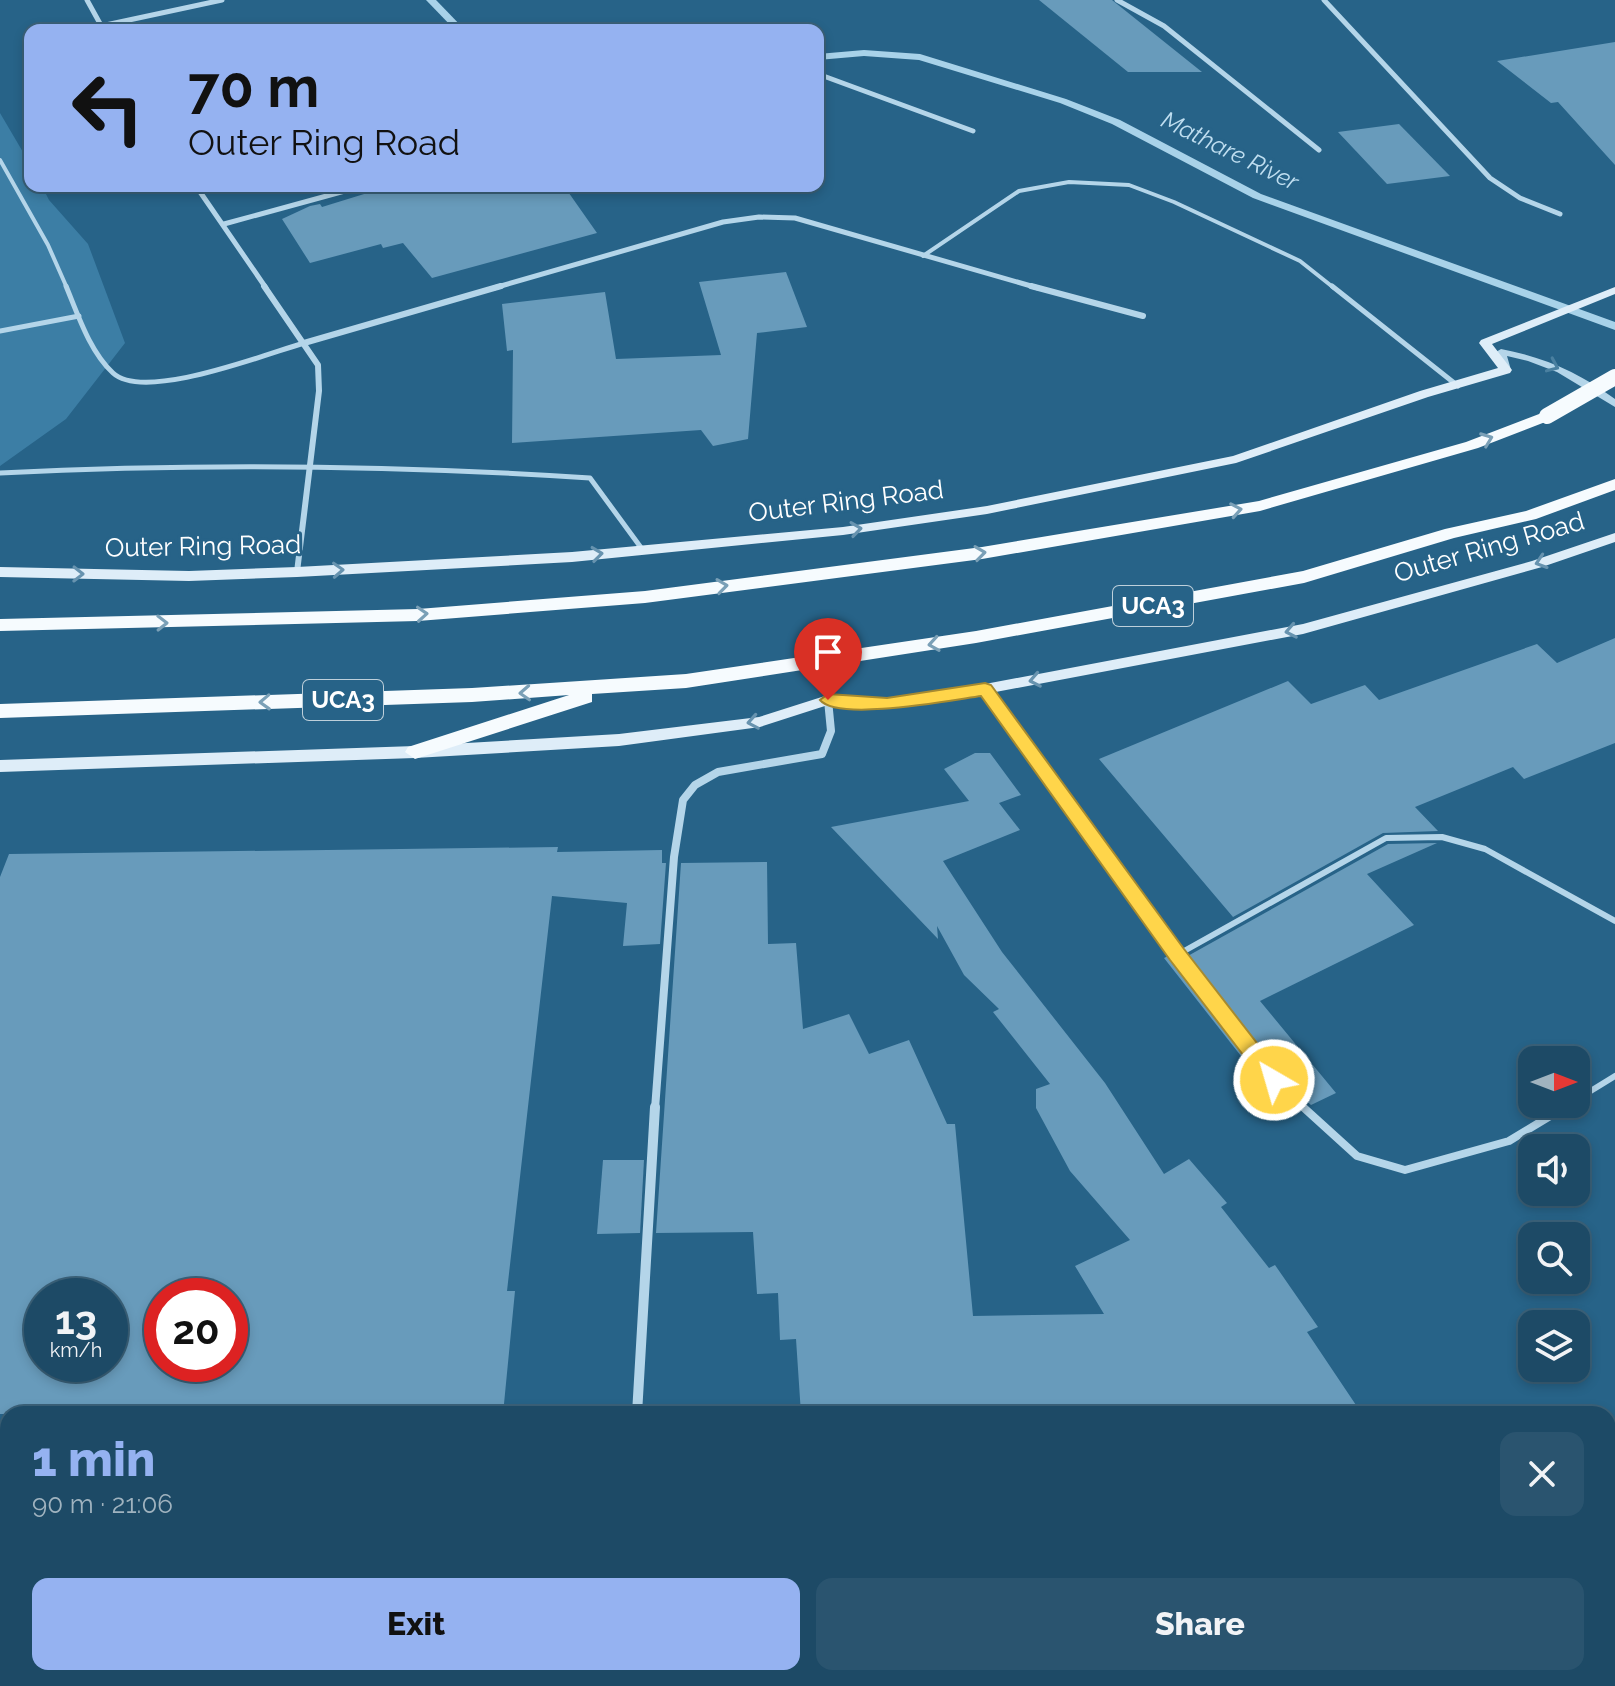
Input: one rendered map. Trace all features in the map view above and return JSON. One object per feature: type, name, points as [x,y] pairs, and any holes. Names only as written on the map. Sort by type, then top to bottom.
[{"type":"main road","points":[[1506,370],[1485,343],[1615,290]]},
{"type":"main road","name":"Outer Ring Road","points":[[0,572],[189,576],[297,572],[572,557],[843,531],[987,510],[1236,459],[1424,394],[1506,370]]},
{"type":"main road","points":[[0,625],[418,615],[645,597],[982,553],[1260,506],[1472,445],[1547,416],[1615,377]]},
{"type":"main road","name":"Outer Ring Road","points":[[0,711],[611,688],[686,681],[976,637],[1304,577],[1451,533],[1530,515],[1615,484]]},
{"type":"main road","name":"Outer Ring Road","points":[[0,766],[415,752],[619,740],[760,722],[828,700],[887,704],[985,689],[1303,629],[1537,564],[1615,537]]},
{"type":"main road","points":[[415,752],[611,688]]},
{"type":"street","points":[[87,0],[100,24]]},
{"type":"street","points":[[119,24],[222,0]]},
{"type":"street","points":[[1117,0],[1164,26],[1319,150]]},
{"type":"street","points":[[1324,0],[1490,178],[1520,198],[1560,214]]},
{"type":"street","points":[[824,76],[973,131]]},
{"type":"street","points":[[200,192],[318,365],[319,391],[297,572]]},
{"type":"street","points":[[224,224],[341,192]]},
{"type":"street","points":[[304,343],[723,222],[759,217],[795,218],[922,257],[1143,316]]},
{"type":"street","points":[[1506,370],[1501,352],[1529,356],[1590,385],[1615,404]]},
{"type":"street","points":[[637,1406],[674,857],[683,800],[695,785],[718,772],[822,754],[831,731],[828,700]]},
{"type":"lane","points":[[0,160],[54,257],[79,316],[113,376],[128,382],[159,382],[304,343]]},
{"type":"lane","points":[[922,257],[1019,191],[1069,182],[1129,185],[1174,202],[1300,261],[1458,386]]},
{"type":"lane","points":[[0,331],[79,316]]},
{"type":"lane","points":[[0,473],[89,467],[310,467],[590,478],[642,549]]},
{"type":"lane","points":[[985,689],[1177,955],[1274,1080],[1357,1156],[1405,1170],[1509,1141],[1546,1118]]},
{"type":"lane","points":[[1177,955],[1386,838],[1442,837],[1485,849],[1615,921]]},
{"type":"lane","points":[[1590,1091],[1615,1076]]},
{"type":"shaded area","points":[[0,113],[24,154],[24,192],[45,192],[88,244],[125,343],[66,419],[0,466]]},
{"type":"building","points":[[1039,0],[1112,0],[1202,72],[1128,72]]},
{"type":"building","points":[[1615,42],[1615,165],[1558,102],[1551,103],[1497,61]]},
{"type":"building","points":[[1399,124],[1450,176],[1387,184],[1338,132]]},
{"type":"building","points":[[371,192],[568,192],[597,233],[432,278],[403,243],[383,248],[381,244],[310,263],[282,219],[310,206],[320,204],[322,207]]},
{"type":"building","points":[[786,272],[807,327],[757,333],[748,439],[713,446],[701,430],[512,443],[513,350],[507,351],[502,304],[605,292],[616,359],[721,355],[699,282]]},
{"type":"building","points":[[1615,638],[1615,743],[1524,779],[1513,767],[1415,807],[1438,831],[1383,833],[1233,917],[1099,759],[1288,681],[1311,704],[1365,685],[1379,700],[1537,644],[1557,663]]},
{"type":"building","points":[[975,753],[990,753],[1021,795],[999,803],[1020,830],[943,861],[1002,952],[1105,1083],[1164,1174],[1189,1159],[1227,1203],[1221,1207],[1269,1268],[1275,1265],[1318,1327],[1307,1332],[1357,1406],[800,1406],[796,1339],[780,1340],[778,1293],[757,1294],[753,1232],[656,1233],[681,863],[767,862],[768,944],[796,943],[803,1029],[849,1014],[869,1054],[909,1040],[947,1124],[955,1124],[973,1316],[1104,1314],[1075,1266],[1130,1240],[1070,1171],[1036,1108],[1036,1089],[1050,1084],[993,1012],[999,1009],[964,975],[937,926],[938,939],[831,827],[969,801],[944,769]]},
{"type":"building","points":[[1437,843],[1367,874],[1414,925],[1260,1001],[1336,1093],[1311,1105],[1278,1076],[1186,957],[1388,844]]},
{"type":"building","points":[[558,847],[557,852],[662,850],[662,863],[666,863],[660,944],[623,946],[627,903],[552,896],[507,1291],[515,1291],[504,1406],[0,1406],[0,877],[9,854]]},
{"type":"building","points":[[1170,955],[1269,1084],[1298,1111],[1288,1116],[1164,958]]},
{"type":"building","points":[[603,1160],[644,1160],[640,1233],[597,1234]]},
{"type":"waterway","name":"Mathare River","points":[[431,0],[454,24]]},
{"type":"waterway","name":"Mathare River","points":[[824,56],[864,53],[920,57],[1063,101],[1116,122],[1257,196],[1615,326]]},
{"type":"route","points":[[828,700],[887,704],[985,689],[1177,955],[1274,1080]]}]
